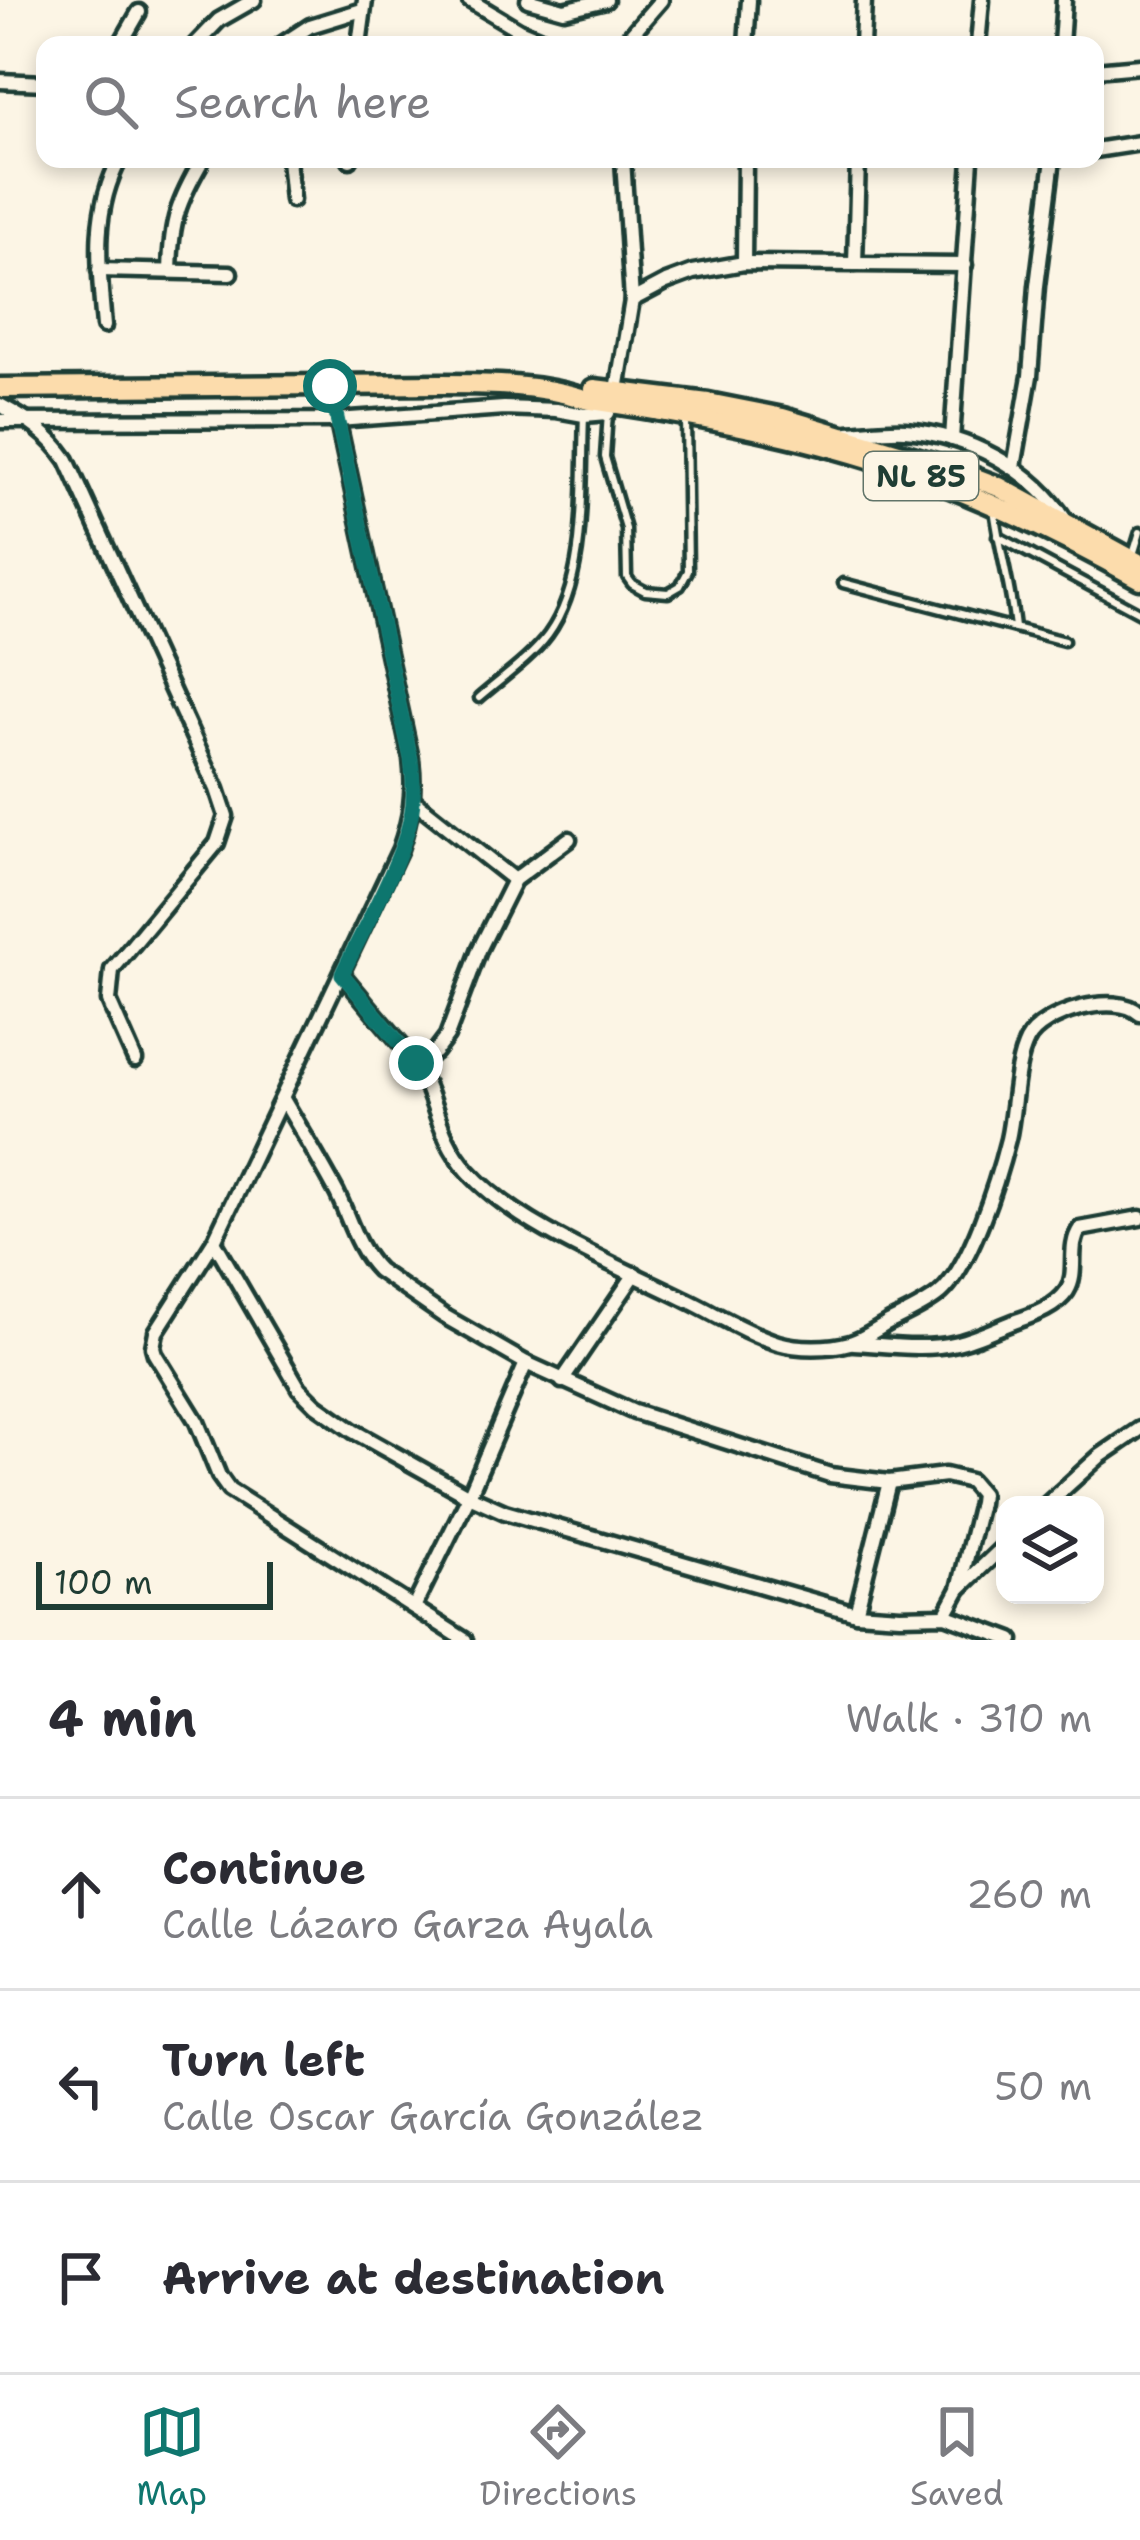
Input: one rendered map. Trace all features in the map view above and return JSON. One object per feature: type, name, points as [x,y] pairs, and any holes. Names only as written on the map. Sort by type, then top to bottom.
[{"type":"main road","name":"NL 85","points":[[0,388],[492,384],[560,391],[586,401],[783,418],[952,469],[1058,535],[1135,569]]},
{"type":"main road","name":"NL 85","points":[[687,409],[996,496],[1067,522],[1135,569]]},
{"type":"street","points":[[204,36],[219,20],[254,0]]},
{"type":"street","points":[[469,0],[533,36]]},
{"type":"street","points":[[528,0],[564,10],[606,0]]},
{"type":"street","points":[[630,36],[661,0]]},
{"type":"street","points":[[747,36],[749,0]]},
{"type":"street","points":[[862,36],[864,0]]},
{"type":"street","points":[[979,36],[982,0]]},
{"type":"street","points":[[1062,36],[1064,0]]},
{"type":"street","points":[[295,36],[364,5],[360,36]]},
{"type":"street","points":[[125,36],[139,12]]},
{"type":"street","points":[[1104,69],[1140,66]]},
{"type":"street","points":[[0,81],[36,83]]},
{"type":"street","points":[[1104,149],[1140,143]]},
{"type":"street","points":[[104,326],[99,226],[115,168]]},
{"type":"street","points":[[170,271],[173,222],[198,168]]},
{"type":"street","points":[[289,168],[292,200]]},
{"type":"street","points":[[613,402],[632,300],[624,168]]},
{"type":"street","points":[[744,263],[745,168]]},
{"type":"street","points":[[854,264],[858,168]]},
{"type":"street","points":[[952,439],[970,168]]},
{"type":"street","points":[[1014,466],[1030,376],[1052,168]]},
{"type":"street","points":[[632,300],[693,272],[744,263],[965,265]]},
{"type":"street","points":[[99,270],[230,273]]},
{"type":"street","points":[[330,386],[411,759],[410,821],[283,1100],[214,1241],[156,1332],[153,1347],[230,1490],[465,1640]]},
{"type":"street","points":[[0,421],[337,420],[517,408],[556,410],[586,401]]},
{"type":"street","points":[[0,405],[30,421],[67,460],[218,789],[226,816],[217,843],[112,970],[109,1001],[135,1060]]},
{"type":"street","points":[[841,434],[905,430],[952,439],[1014,466],[1048,495],[1067,522]]},
{"type":"street","points":[[413,800],[514,880]]},
{"type":"street","points":[[416,1063],[435,1052],[447,1036],[480,948],[514,880],[569,839]]},
{"type":"street","points":[[342,974],[416,1063],[444,1136],[488,1192],[531,1222],[783,1345],[957,1343],[1055,1303],[1068,1290],[1074,1238],[1080,1229],[1140,1218]]},
{"type":"street","points":[[850,1343],[938,1295],[962,1266],[1008,1139],[1028,1038],[1046,1020],[1100,1005],[1126,1004],[1137,1011]]},
{"type":"street","points":[[283,1100],[369,1261],[444,1316],[526,1364],[634,1412],[830,1475],[889,1482],[945,1475],[976,1486],[980,1503],[959,1588],[945,1615]]},
{"type":"street","points":[[214,1241],[299,1388],[316,1405],[353,1432],[470,1496],[536,1522],[856,1613],[945,1615],[1012,1640]]},
{"type":"street","points":[[562,1381],[635,1274]]},
{"type":"street","points":[[414,1606],[470,1496],[526,1364]]},
{"type":"street","points":[[1056,1496],[1099,1457],[1140,1429]]},
{"type":"street","points":[[856,1613],[889,1482]]},
{"type":"street","points":[[959,1588],[996,1553]]},
{"type":"lane","points":[[479,698],[547,637],[567,597],[578,544],[586,401]]},
{"type":"lane","points":[[613,402],[604,457],[626,529],[627,577],[638,589],[668,593],[680,586],[688,571],[687,409]]},
{"type":"lane","points":[[996,496],[997,536],[1015,628]]},
{"type":"lane","points":[[1135,569],[1140,532]]},
{"type":"lane","points":[[997,536],[1140,613]]},
{"type":"lane","points":[[843,583],[1064,641]]},
{"type":"route","points":[[330,386],[413,782],[410,821],[400,849],[342,974],[416,1063]]}]
